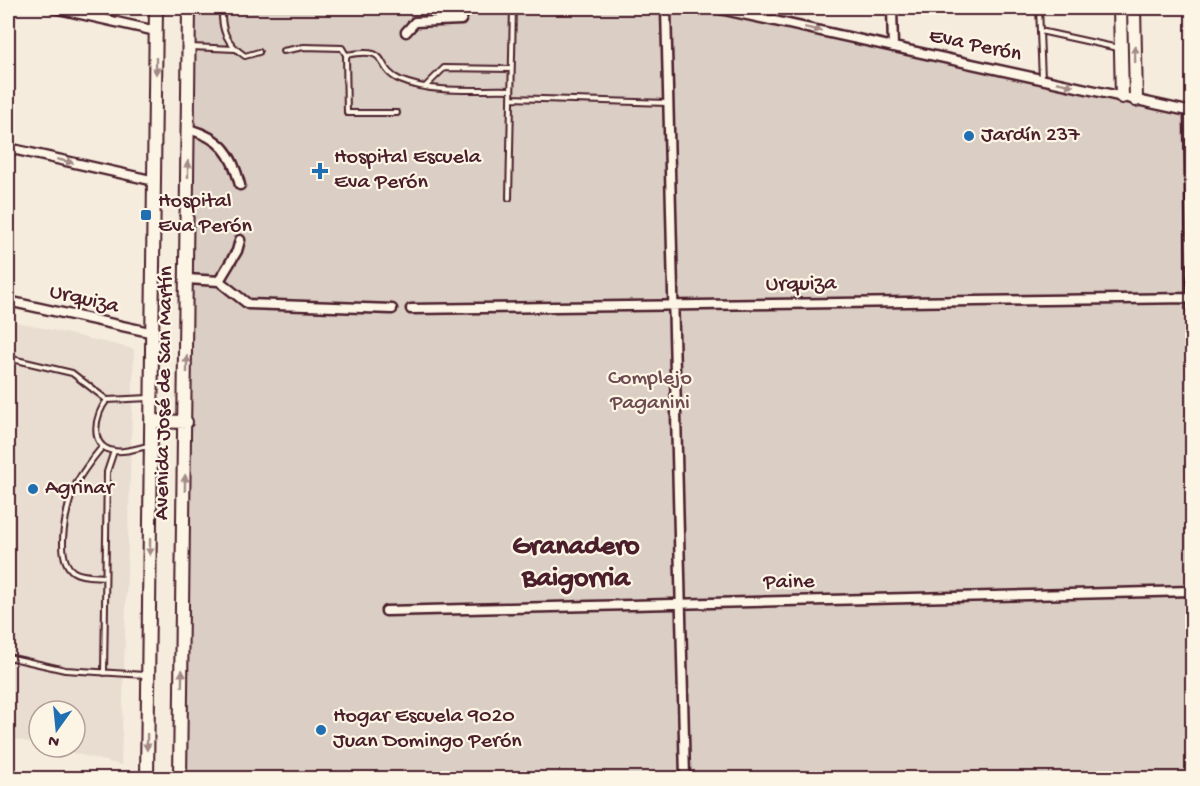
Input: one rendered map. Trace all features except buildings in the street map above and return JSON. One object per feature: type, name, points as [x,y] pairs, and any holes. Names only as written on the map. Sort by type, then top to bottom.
[{"type":"main road","name":"Avenida José de San Martín","points":[[147,778],[156,8]]},
{"type":"main road","name":"Avenida José de San Martín","points":[[180,778],[186,422],[189,8]]},
{"type":"main road","points":[[1120,8],[1122,97]]},
{"type":"main road","points":[[1134,8],[1136,100]]},
{"type":"main road","points":[[152,421],[186,422]]},
{"type":"street","points":[[54,8],[156,31]]},
{"type":"street","points":[[406,32],[416,22],[461,20],[466,8]]},
{"type":"street","points":[[666,8],[685,778]]},
{"type":"street","name":"Eva Perón","points":[[715,8],[1191,112]]},
{"type":"street","points":[[892,8],[893,46]]},
{"type":"street","points":[[1191,112],[1192,319]]},
{"type":"street","points":[[188,129],[209,135],[224,148],[235,165],[240,185]]},
{"type":"street","points":[[8,148],[155,182]]},
{"type":"street","points":[[219,281],[233,258],[240,240]]},
{"type":"street","points":[[187,279],[219,281],[248,304],[392,309]]},
{"type":"street","name":"Urquiza","points":[[411,309],[1192,298]]},
{"type":"street","name":"Urquiza","points":[[8,301],[154,333]]},
{"type":"street","name":"Paine","points":[[386,611],[1192,591]]},
{"type":"lane","points":[[222,8],[221,27],[236,49],[245,56],[259,52]]},
{"type":"lane","points":[[509,198],[513,8]]},
{"type":"lane","points":[[1039,8],[1042,79]]},
{"type":"lane","points":[[1040,31],[1121,49]]},
{"type":"lane","points":[[189,47],[236,49]]},
{"type":"lane","points":[[283,51],[304,47],[342,48],[346,56],[347,113],[397,113]]},
{"type":"lane","points":[[346,56],[366,52],[374,53],[397,79],[425,87],[511,90]]},
{"type":"lane","points":[[425,87],[444,68],[512,69]]},
{"type":"lane","points":[[511,98],[668,103]]},
{"type":"lane","points":[[8,358],[72,373],[107,400],[153,398]]},
{"type":"lane","points":[[107,400],[95,420],[96,432],[103,446],[114,451],[152,446]]},
{"type":"lane","points":[[103,446],[76,484],[67,511],[63,550],[65,564],[75,573],[105,577]]},
{"type":"lane","points":[[104,673],[107,471],[114,451]]},
{"type":"lane","points":[[8,657],[66,670],[148,675]]},
{"type":"shaded area","points":[[8,320],[134,349],[121,765],[87,756],[87,699],[27,699],[27,742],[8,737]]},
{"type":"green space","name":"Complejo Paganini","points":[[189,8],[715,8],[1189,111],[1192,319],[1192,778],[180,778]]},
{"type":"place","name":"Jardín 237","points":[[969,136]]},
{"type":"place","name":"Hospital Escuela Eva Perón","points":[[320,171]]},
{"type":"place","name":"Hospital Eva Perón","points":[[146,215]]},
{"type":"place","name":"Agrinar","points":[[33,489]]},
{"type":"place","name":"Hogar Escuela 9020 Juan Domingo Perón","points":[[321,730]]},
{"type":"district","name":"Granadero Baigorria","points":[[576,563]]}]
